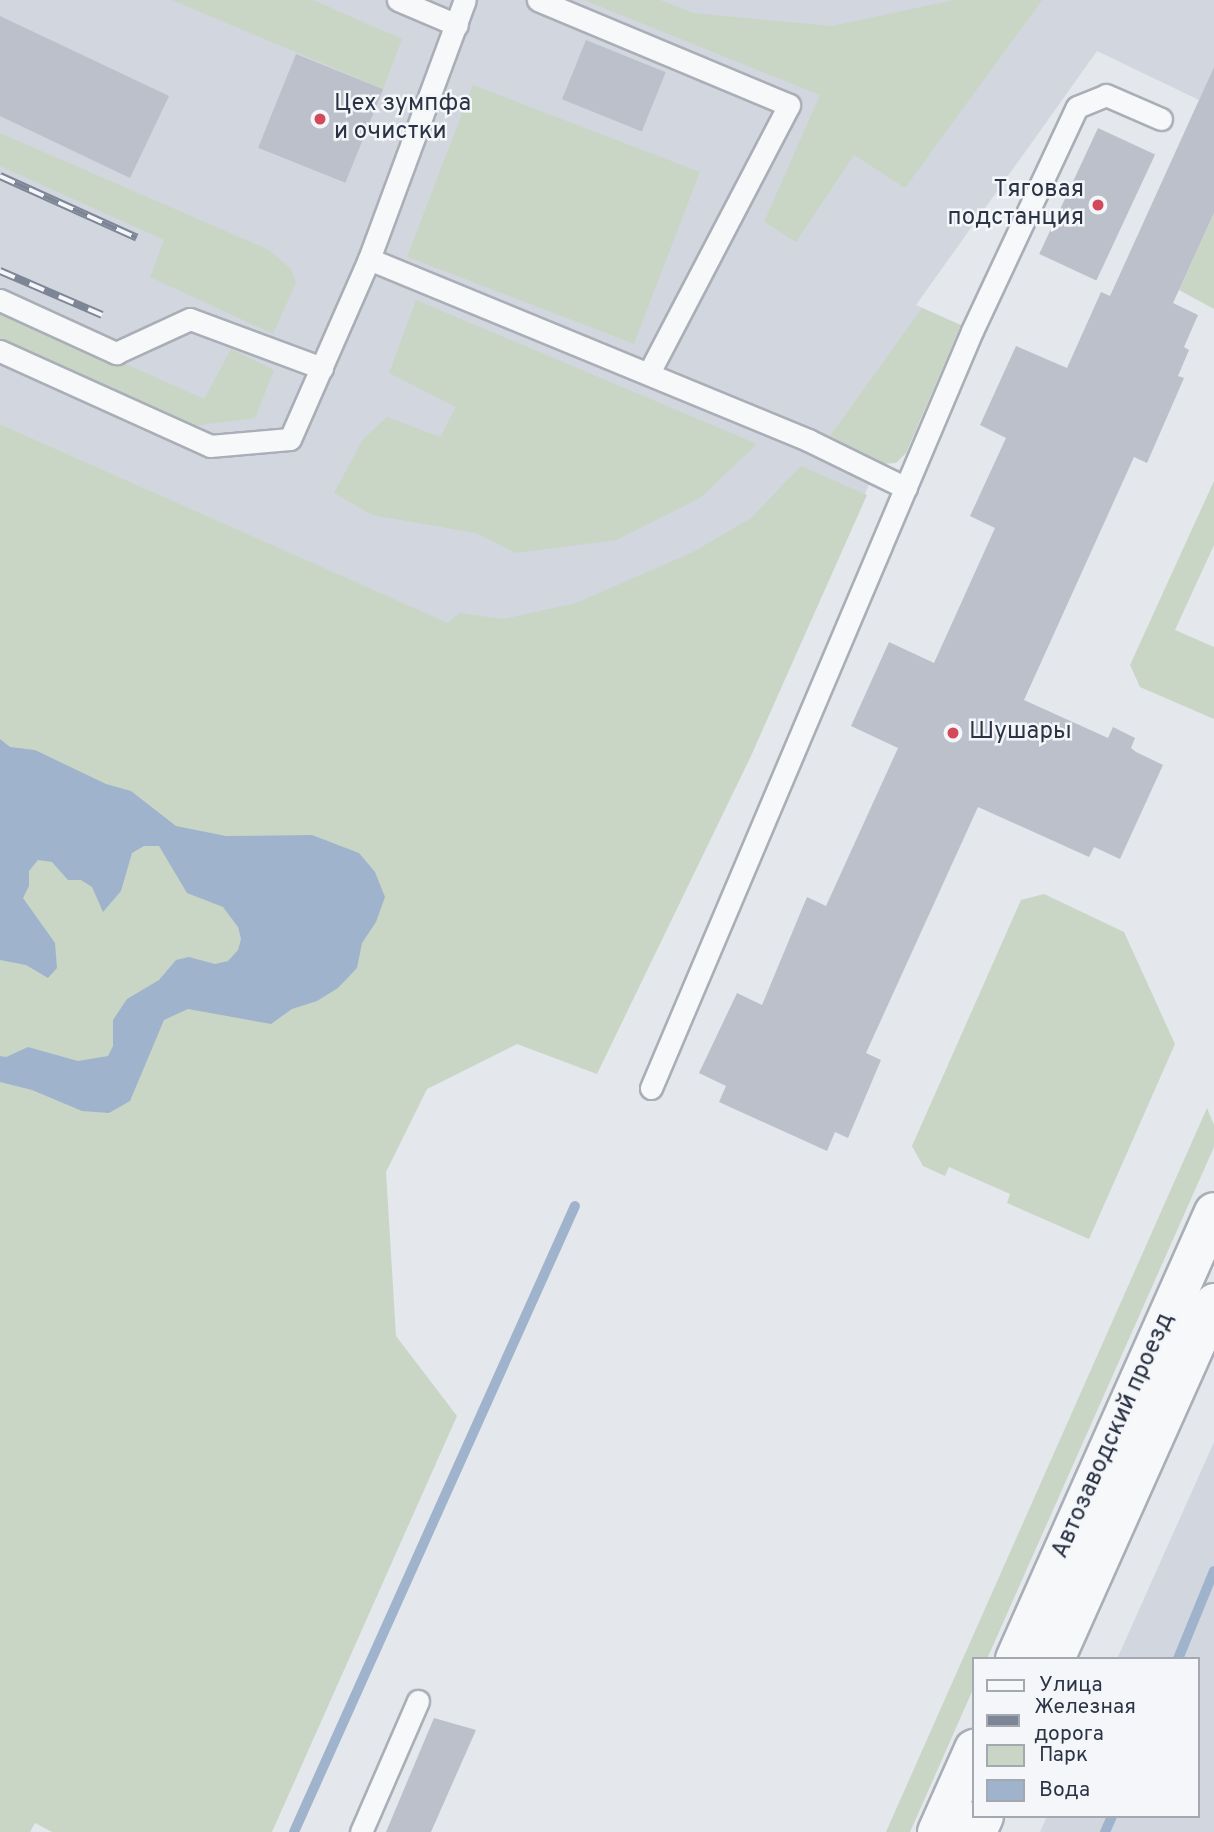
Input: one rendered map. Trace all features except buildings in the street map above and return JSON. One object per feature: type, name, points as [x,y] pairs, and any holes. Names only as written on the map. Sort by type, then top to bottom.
[{"type":"street","name":"Автозаводский проезд","points":[[1016,1657],[1214,1212]]},
{"type":"street","name":"Автозаводский проезд","points":[[1056,1657],[1214,1303]]},
{"type":"street","points":[[937,1832],[972,1753]]},
{"type":"lane","points":[[397,0],[457,25]]},
{"type":"lane","points":[[0,351],[210,446],[290,439],[369,259],[465,0]]},
{"type":"lane","points":[[538,0],[789,105],[649,373]]},
{"type":"lane","points":[[651,1088],[972,331],[1077,107],[1106,95],[1161,119]]},
{"type":"lane","points":[[369,259],[808,440],[906,488]]},
{"type":"lane","points":[[0,300],[116,353],[190,319],[322,368]]},
{"type":"lane","points":[[361,1832],[418,1701]]},
{"type":"shaded area","points":[[0,0],[1214,0],[1214,67],[1199,100],[1097,51],[916,305],[942,317],[750,758],[0,424]]},
{"type":"shaded area","points":[[1214,1442],[1214,1832],[1040,1832],[1046,1818],[1200,1818],[1200,1657],[1118,1657]]},
{"type":"green space","points":[[172,0],[313,0],[402,39],[383,89]]},
{"type":"green space","points":[[584,0],[660,0],[693,13],[832,26],[954,0],[1042,0],[905,188],[854,155],[796,242],[764,222],[820,95]]},
{"type":"green space","points":[[473,85],[700,172],[634,344],[407,257]]},
{"type":"green space","points":[[0,133],[269,250],[291,269],[296,283],[273,334],[150,277],[164,240],[0,166]]},
{"type":"green space","points":[[1214,213],[1214,309],[1179,290]]},
{"type":"green space","points":[[416,300],[757,444],[700,498],[616,540],[516,553],[476,533],[372,515],[334,493],[363,439],[387,417],[440,437],[456,407],[389,373]]},
{"type":"green space","points":[[0,308],[204,399],[231,349],[274,370],[255,418],[193,426],[0,339]]},
{"type":"green space","points":[[922,308],[961,325],[906,453],[896,463],[881,464],[830,436]]},
{"type":"green space","points":[[0,424],[448,623],[459,613],[503,619],[576,603],[693,552],[751,518],[801,466],[867,495],[750,758],[597,1074],[517,1044],[427,1089],[386,1172],[396,1336],[457,1416],[272,1832],[52,1832],[35,1823],[30,1832],[0,1832]]},
{"type":"green space","points":[[1214,481],[1214,545],[1175,630],[1214,647],[1214,719],[1140,687],[1130,665]]},
{"type":"green space","points":[[1044,894],[1124,932],[1175,1044],[1089,1239],[1007,1203],[1010,1194],[949,1167],[945,1176],[923,1166],[912,1146],[1021,900]]},
{"type":"green space","points":[[1207,1108],[1214,1125],[1214,1147],[988,1657],[972,1657],[972,1692],[910,1832],[886,1832]]},
{"type":"water","points":[[0,739],[10,747],[35,750],[106,784],[131,791],[176,826],[226,836],[312,835],[359,853],[375,872],[385,897],[376,922],[362,943],[357,968],[338,988],[317,1001],[292,1009],[271,1024],[188,1009],[164,1020],[130,1101],[109,1113],[82,1111],[32,1090],[0,1082],[0,1056],[6,1057],[28,1047],[78,1061],[108,1056],[113,1046],[113,1020],[127,999],[159,980],[176,960],[189,957],[215,964],[228,961],[238,950],[241,939],[238,927],[223,907],[187,893],[159,846],[144,846],[132,853],[121,891],[103,912],[92,887],[81,880],[68,880],[52,862],[38,860],[29,871],[29,886],[23,898],[55,943],[57,968],[48,978],[26,965],[0,960]]},
{"type":"waterway","points":[[294,1832],[575,1206]]},
{"type":"waterway","points":[[1179,1657],[1214,1571]]},
{"type":"waterway","points":[[1105,1832],[1111,1818]]},
{"type":"railway","points":[[0,176],[137,238]]},
{"type":"railway","points":[[0,271],[102,315]]},
{"type":"place","name":"Цех зумпфа и очистки","points":[[320,119]]},
{"type":"place","name":"Тяговая подстанция","points":[[1098,205]]},
{"type":"place","name":"Шушары","points":[[953,733]]}]
